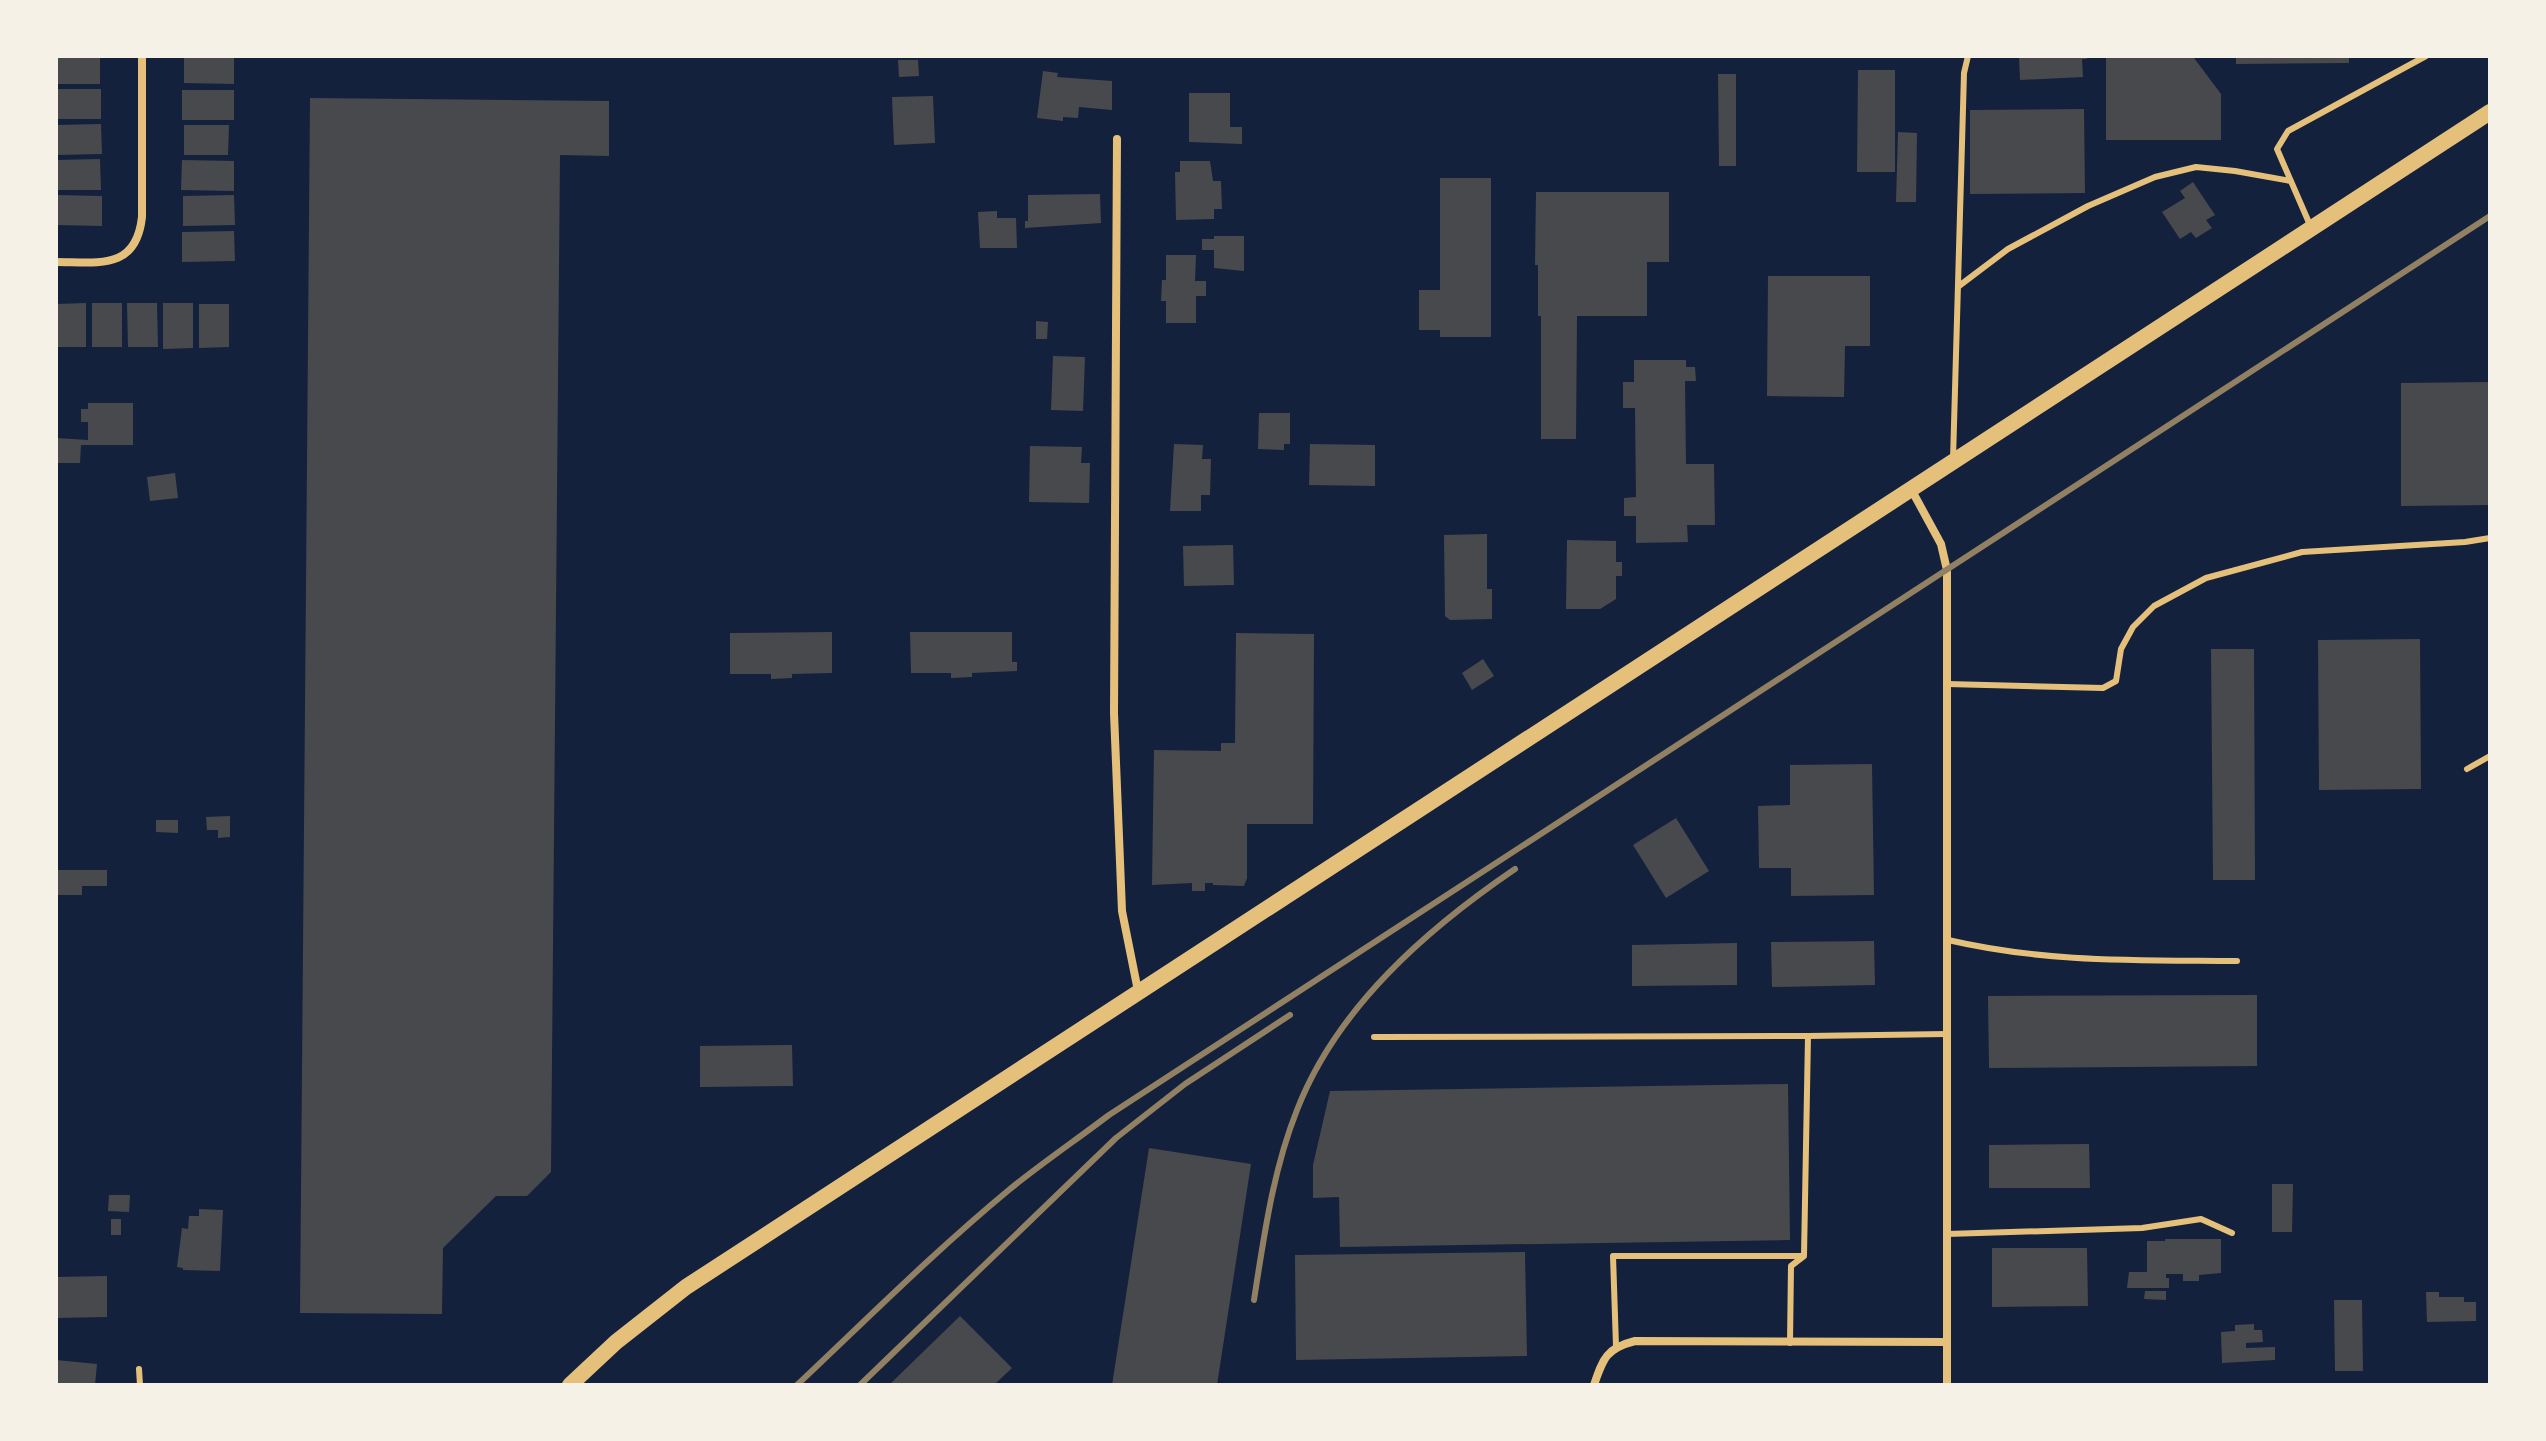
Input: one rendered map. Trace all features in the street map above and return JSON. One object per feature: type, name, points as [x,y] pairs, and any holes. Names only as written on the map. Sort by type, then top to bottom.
[{"type":"main road","points":[[570,1385],[616,1342],[686,1287],[2490,112]]},
{"type":"street","points":[[56,262],[109,262],[126,254],[136,241],[142,217],[142,56]]},
{"type":"street","points":[[1117,139],[1114,713],[1122,911],[1138,991]]},
{"type":"street","points":[[1911,489],[1944,553],[1948,940],[1947,1385]]},
{"type":"street","points":[[1594,1385],[1602,1362],[1616,1346],[1647,1340],[1947,1342]]},
{"type":"lane","points":[[1953,463],[1964,73],[1968,56]]},
{"type":"lane","points":[[2311,229],[2277,149],[2288,131],[2426,56]]},
{"type":"lane","points":[[1959,286],[2008,249],[2088,206],[2155,177],[2196,167],[2291,181]]},
{"type":"lane","points":[[1947,684],[2103,688],[2116,681],[2121,649],[2133,627],[2154,606],[2206,578],[2302,552],[2490,538]]},
{"type":"lane","points":[[2467,769],[2490,756]]},
{"type":"lane","points":[[1948,940],[1999,952],[2061,959],[2237,961]]},
{"type":"lane","points":[[1374,1037],[1947,1034]]},
{"type":"lane","points":[[1804,1256],[1808,1036]]},
{"type":"lane","points":[[1947,1234],[2142,1228],[2201,1219],[2232,1233]]},
{"type":"lane","points":[[1616,1346],[1613,1256],[1804,1256]]},
{"type":"lane","points":[[1790,1343],[1791,1266],[1804,1256]]},
{"type":"lane","points":[[139,1369],[140,1385]]},
{"type":"building","points":[[56,56],[100,56],[100,84],[56,84]]},
{"type":"building","points":[[184,56],[234,56],[234,84],[184,83]]},
{"type":"building","points":[[2019,56],[2086,56],[2087,59],[2082,59],[2083,77],[2020,80]]},
{"type":"building","points":[[2236,56],[2349,56],[2349,63],[2236,64]]},
{"type":"building","points":[[2106,58],[2194,58],[2221,94],[2221,140],[2106,140]]},
{"type":"building","points":[[898,60],[918,60],[919,76],[899,77]]},
{"type":"building","points":[[1858,70],[1895,70],[1895,172],[1857,172]]},
{"type":"building","points":[[1043,71],[1058,73],[1057,77],[1112,81],[1112,110],[1079,107],[1078,118],[1063,117],[1063,121],[1037,118]]},
{"type":"building","points":[[1718,74],[1736,74],[1736,166],[1719,166]]},
{"type":"building","points":[[56,89],[101,89],[101,119],[56,119]]},
{"type":"building","points":[[182,90],[234,90],[234,120],[182,120]]},
{"type":"building","points":[[1189,93],[1230,93],[1230,127],[1242,127],[1242,144],[1189,142]]},
{"type":"building","points":[[933,96],[935,143],[894,145],[892,97]]},
{"type":"building","points":[[310,98],[609,101],[609,156],[560,155],[551,1172],[527,1196],[496,1196],[443,1248],[442,1314],[300,1313]]},
{"type":"building","points":[[2084,109],[2085,193],[1970,194],[1970,110]]},
{"type":"building","points":[[101,124],[102,154],[56,155],[56,125]]},
{"type":"building","points":[[184,125],[229,125],[228,155],[184,155]]},
{"type":"building","points":[[1898,132],[1917,133],[1916,202],[1896,202]]},
{"type":"building","points":[[100,159],[101,190],[56,190],[56,160]]},
{"type":"building","points":[[182,160],[234,161],[234,191],[181,190]]},
{"type":"building","points":[[1180,161],[1210,161],[1213,181],[1221,181],[1222,209],[1214,209],[1214,219],[1176,220],[1175,172],[1180,172]]},
{"type":"building","points":[[1440,178],[1491,178],[1491,337],[1440,337],[1440,330],[1419,330],[1419,290],[1440,290]]},
{"type":"building","points":[[2193,182],[2215,215],[2206,220],[2212,228],[2196,238],[2191,232],[2180,239],[2162,212],[2185,198],[2180,191]]},
{"type":"building","points":[[1536,192],[1669,192],[1669,262],[1647,262],[1647,316],[1577,316],[1576,439],[1541,439],[1541,316],[1538,316],[1538,265],[1535,265]]},
{"type":"building","points":[[1100,194],[1101,223],[1025,228],[1028,195]]},
{"type":"building","points":[[56,195],[102,196],[102,226],[56,225]]},
{"type":"building","points":[[234,195],[235,225],[183,226],[183,196]]},
{"type":"building","points":[[997,211],[997,218],[1016,218],[1017,248],[980,248],[978,212]]},
{"type":"building","points":[[234,231],[235,261],[182,262],[182,232]]},
{"type":"building","points":[[1214,236],[1244,236],[1244,271],[1214,268],[1214,250],[1202,250],[1202,239],[1214,239]]},
{"type":"building","points":[[1166,255],[1196,255],[1195,281],[1206,281],[1206,296],[1196,296],[1196,323],[1166,323],[1166,301],[1161,301],[1162,280],[1166,280]]},
{"type":"building","points":[[1768,276],[1870,276],[1870,346],[1845,346],[1844,397],[1767,396]]},
{"type":"building","points":[[86,303],[86,347],[57,347],[56,304]]},
{"type":"building","points":[[92,303],[122,303],[122,347],[92,347]]},
{"type":"building","points":[[127,303],[157,303],[158,347],[128,347]]},
{"type":"building","points":[[163,303],[193,303],[193,348],[163,349]]},
{"type":"building","points":[[199,304],[229,304],[229,347],[199,348]]},
{"type":"building","points":[[1036,321],[1048,322],[1047,339],[1036,339]]},
{"type":"building","points":[[1053,356],[1085,357],[1083,411],[1051,410]]},
{"type":"building","points":[[1634,360],[1686,360],[1686,367],[1695,367],[1696,381],[1685,381],[1686,464],[1714,464],[1715,525],[1687,525],[1688,542],[1636,543],[1636,516],[1624,516],[1624,498],[1636,497],[1635,408],[1623,408],[1623,382],[1634,382]]},
{"type":"building","points":[[2490,382],[2490,505],[2401,506],[2401,383]]},
{"type":"building","points":[[88,403],[133,403],[133,445],[81,445],[80,463],[56,463],[56,438],[88,440],[88,422],[81,422],[81,409],[88,409]]},
{"type":"building","points":[[1259,413],[1290,413],[1290,444],[1284,444],[1284,450],[1258,449]]},
{"type":"building","points":[[1174,444],[1203,445],[1202,459],[1211,459],[1210,495],[1201,495],[1201,511],[1170,511]]},
{"type":"building","points":[[1310,444],[1375,445],[1375,486],[1309,485]]},
{"type":"building","points":[[1030,446],[1082,447],[1081,463],[1090,463],[1089,503],[1029,502]]},
{"type":"building","points":[[175,473],[178,498],[150,501],[147,477]]},
{"type":"building","points":[[1487,534],[1487,589],[1492,589],[1492,619],[1450,620],[1445,616],[1444,535]]},
{"type":"building","points":[[1567,540],[1616,541],[1616,562],[1622,562],[1622,576],[1616,576],[1616,599],[1600,609],[1566,609]]},
{"type":"building","points":[[1233,545],[1234,585],[1184,586],[1183,546]]},
{"type":"building","points":[[832,632],[832,673],[792,674],[792,678],[771,679],[771,674],[730,674],[730,633]]},
{"type":"building","points":[[910,632],[1012,632],[1012,662],[1017,662],[1017,671],[972,673],[972,677],[951,678],[951,673],[911,673]]},
{"type":"building","points":[[1236,633],[1314,634],[1313,824],[1247,824],[1247,878],[1244,886],[1205,883],[1205,891],[1192,891],[1192,883],[1152,885],[1154,750],[1221,751],[1221,743],[1235,743]]},
{"type":"building","points":[[2420,639],[2421,789],[2319,790],[2318,640]]},
{"type":"building","points":[[2211,649],[2254,649],[2255,880],[2213,880]]},
{"type":"building","points":[[1483,659],[1494,676],[1472,690],[1462,673]]},
{"type":"building","points":[[1872,764],[1874,895],[1791,896],[1791,868],[1759,868],[1758,806],[1790,805],[1790,765]]},
{"type":"building","points":[[230,816],[230,837],[218,838],[218,830],[207,830],[206,817]]},
{"type":"building","points":[[1676,818],[1709,871],[1666,898],[1633,845]]},
{"type":"building","points":[[156,820],[178,820],[178,833],[156,832]]},
{"type":"building","points":[[56,870],[107,870],[107,886],[82,886],[82,895],[56,895]]},
{"type":"building","points":[[1874,941],[1875,985],[1772,987],[1771,942]]},
{"type":"building","points":[[1737,943],[1737,985],[1632,986],[1632,945]]},
{"type":"building","points":[[2257,995],[2257,1066],[1989,1068],[1988,996]]},
{"type":"building","points":[[792,1045],[793,1086],[700,1087],[700,1046]]},
{"type":"building","points":[[1788,1084],[1790,1240],[1340,1247],[1339,1197],[1313,1198],[1313,1165],[1330,1091]]},
{"type":"building","points":[[2089,1144],[2090,1188],[1989,1188],[1989,1145]]},
{"type":"building","points":[[1149,1148],[1251,1164],[1217,1385],[1112,1385]]},
{"type":"building","points":[[2272,1184],[2293,1184],[2292,1232],[2272,1232]]},
{"type":"building","points":[[109,1195],[130,1195],[129,1212],[108,1211]]},
{"type":"building","points":[[199,1209],[223,1210],[220,1271],[183,1270],[177,1267],[182,1228],[188,1229],[189,1216],[199,1216]]},
{"type":"building","points":[[111,1219],[121,1219],[121,1235],[111,1235]]},
{"type":"building","points":[[2221,1239],[2221,1273],[2199,1275],[2199,1281],[2183,1281],[2183,1274],[2166,1274],[2169,1288],[2127,1288],[2129,1272],[2147,1272],[2147,1241]]},
{"type":"building","points":[[1992,1248],[2087,1248],[2088,1306],[1992,1307]]},
{"type":"building","points":[[1525,1252],[1527,1356],[1296,1360],[1295,1255]]},
{"type":"building","points":[[107,1276],[107,1317],[56,1318],[56,1277]]},
{"type":"building","points":[[2145,1291],[2166,1291],[2166,1300],[2144,1299]]},
{"type":"building","points":[[2426,1292],[2439,1292],[2439,1297],[2464,1297],[2464,1302],[2476,1302],[2476,1321],[2427,1322]]},
{"type":"building","points":[[2334,1300],[2362,1300],[2363,1371],[2335,1371]]},
{"type":"building","points":[[960,1316],[1012,1368],[994,1385],[889,1385]]},
{"type":"building","points":[[2254,1324],[2254,1330],[2262,1330],[2263,1342],[2246,1343],[2246,1348],[2275,1347],[2275,1360],[2222,1363],[2221,1332],[2235,1331],[2235,1325]]},
{"type":"building","points":[[56,1360],[97,1364],[95,1385],[56,1385]]},
{"type":"railway","points":[[797,1385],[982,1213],[1022,1179],[1109,1115],[2490,216]]},
{"type":"railway","points":[[1254,1300],[1270,1204],[1282,1156],[1297,1110],[1314,1073],[1360,1004],[1388,973],[1449,917],[1515,869]]},
{"type":"railway","points":[[860,1385],[1116,1138],[1185,1084],[1290,1015]]}]
